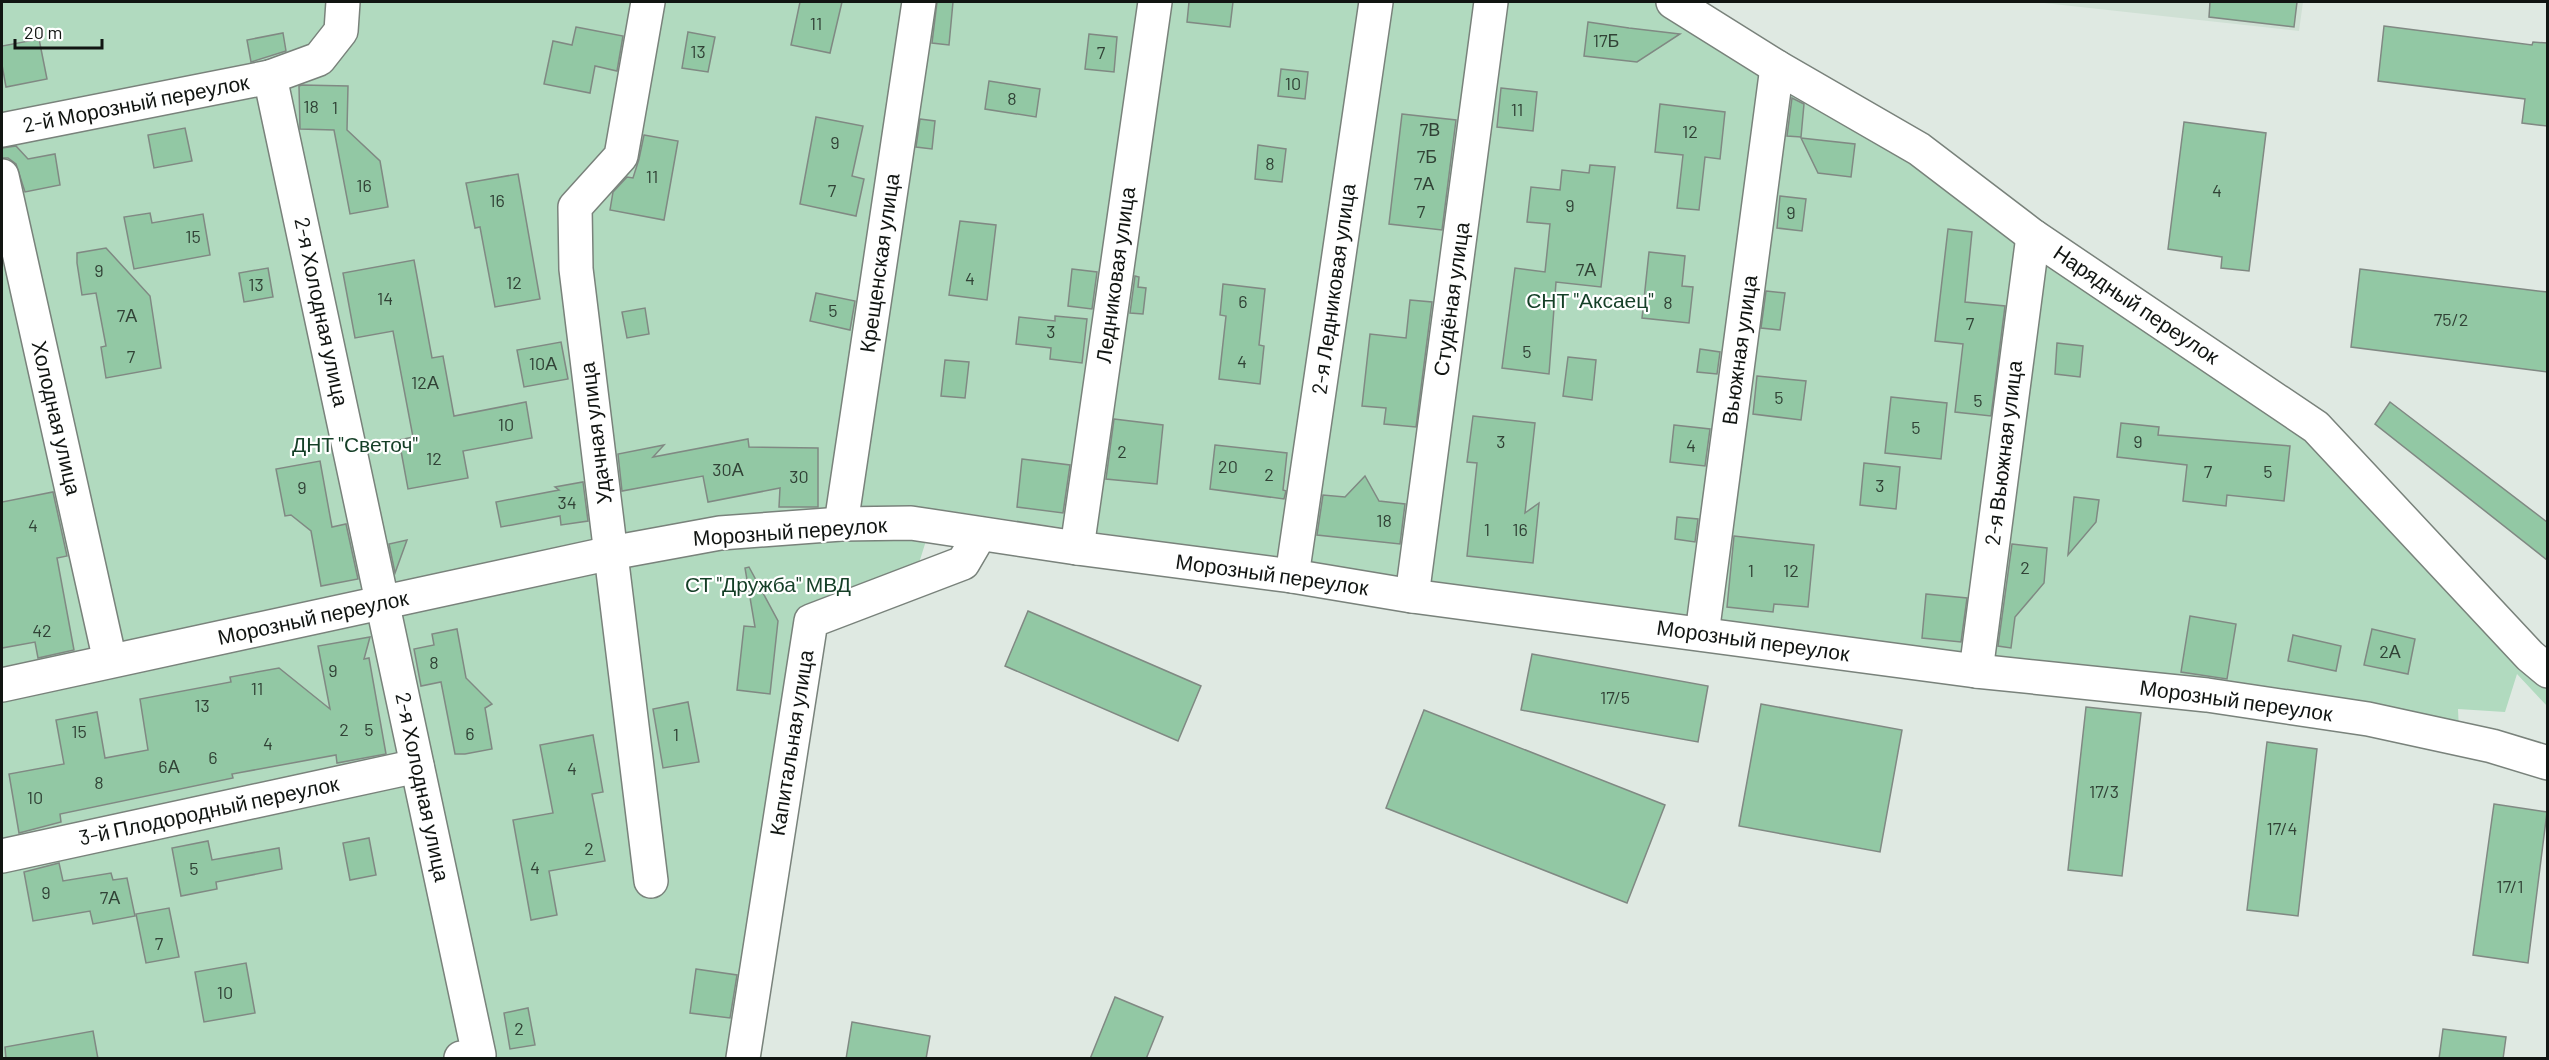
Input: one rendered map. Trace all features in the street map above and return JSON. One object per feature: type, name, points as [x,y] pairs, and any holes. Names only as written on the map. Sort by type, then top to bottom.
[{"type":"street","name":"Удачная улица","points":[[648,2],[621,156],[575,207],[576,269],[651,881]]},
{"type":"street","name":"Крещенская улица","points":[[841,524],[919,2]]},
{"type":"street","name":"Ледниковая улица","points":[[1077,548],[1155,2]]},
{"type":"street","name":"2-я Ледниковая улица","points":[[1292,576],[1376,2]]},
{"type":"street","name":"Студёная улица","points":[[1412,596],[1491,2]]},
{"type":"street","name":"Нарядный переулок","points":[[1673,2],[1778,67],[1919,149],[2032,236],[2316,427],[2530,656],[2547,671]]},
{"type":"street","points":[[270,77],[319,59],[342,16]]},
{"type":"street","name":"Вьюжная улица","points":[[1702,634],[1778,67]]},
{"type":"street","name":"2-й Морозный переулок","points":[[2,130],[270,77]]},
{"type":"street","name":"2-я Холодная улица","points":[[270,77],[417,766],[470,1057]]},
{"type":"street","name":"Холодная улица","points":[[2,176],[110,661]]},
{"type":"street","name":"2-я Вьюжная улица","points":[[1976,671],[2032,236]]},
{"type":"street","name":"Морозный переулок","points":[[2,685],[611,553],[720,532],[841,524],[911,524],[1292,576],[1412,596],[1976,671],[2207,695],[2368,719],[2492,746],[2547,763]]},
{"type":"street","name":"Капитальная улица","points":[[742,1059],[811,621],[963,563],[980,534]]},
{"type":"street","name":"3-й Плодородный переулок","points":[[2,856],[417,766]]},
{"type":"shaded area","points":[[2035,2],[2303,2],[2299,31]]},
{"type":"green space","points":[[2,2],[1690,2],[2233,359],[2547,673],[2547,706],[2517,674],[2505,712],[2458,709],[2459,731],[936,509],[919,563],[824,625],[761,1058],[2,1058]]},
{"type":"building","points":[[800,2],[842,2],[830,53],[791,45]]},
{"type":"building","points":[[937,2],[953,2],[949,45],[932,43]]},
{"type":"building","points":[[1189,2],[1233,2],[1230,27],[1187,22]]},
{"type":"building","points":[[2210,2],[2297,2],[2294,27],[2209,17]]},
{"type":"building","points":[[1588,22],[1680,34],[1637,62],[1584,56]]},
{"type":"building","points":[[2384,26],[2532,45],[2533,42],[2547,43],[2547,126],[2522,123],[2525,99],[2378,81]]},
{"type":"building","points":[[576,27],[623,36],[617,71],[595,66],[590,93],[544,84],[553,41],[572,45]]},
{"type":"building","points":[[688,32],[715,37],[708,72],[682,68]]},
{"type":"building","points":[[283,33],[286,51],[251,62],[247,40]]},
{"type":"building","points":[[1089,34],[1117,37],[1114,72],[1085,69]]},
{"type":"building","points":[[39,39],[47,79],[6,87],[2,65],[2,46]]},
{"type":"building","points":[[1281,69],[1308,72],[1305,99],[1278,96]]},
{"type":"building","points":[[989,81],[1040,89],[1036,117],[985,109]]},
{"type":"building","points":[[299,86],[348,86],[347,130],[380,161],[388,207],[350,214],[334,130],[300,129]]},
{"type":"building","points":[[1501,88],[1537,92],[1533,131],[1497,127]]},
{"type":"building","points":[[1792,98],[1804,104],[1801,137],[1787,136]]},
{"type":"building","points":[[1660,104],[1725,112],[1720,159],[1705,157],[1699,210],[1677,208],[1683,155],[1655,152]]},
{"type":"building","points":[[1402,114],[1456,120],[1442,230],[1389,224]]},
{"type":"building","points":[[816,117],[863,126],[852,176],[864,179],[856,216],[800,204]]},
{"type":"building","points":[[920,119],[935,121],[932,149],[916,147]]},
{"type":"building","points":[[2184,122],[2266,133],[2249,271],[2221,268],[2222,257],[2168,249]]},
{"type":"building","points":[[185,128],[192,161],[154,168],[148,135]]},
{"type":"building","points":[[644,135],[678,141],[664,220],[610,210],[613,192],[627,177],[633,178]]},
{"type":"building","points":[[1801,138],[1855,144],[1851,177],[1818,173]]},
{"type":"building","points":[[1258,145],[1286,149],[1282,182],[1255,179]]},
{"type":"building","points":[[16,146],[28,159],[55,154],[60,185],[25,192],[16,164],[8,158],[2,158],[2,148]]},
{"type":"building","points":[[1590,165],[1615,167],[1601,287],[1556,282],[1549,374],[1502,368],[1515,268],[1545,272],[1550,224],[1527,222],[1531,187],[1560,190],[1562,170],[1589,173]]},
{"type":"building","points":[[518,174],[540,299],[495,307],[480,227],[475,228],[466,183]]},
{"type":"building","points":[[1780,196],[1806,199],[1802,231],[1777,228]]},
{"type":"building","points":[[150,213],[152,223],[203,214],[210,255],[134,269],[124,217]]},
{"type":"building","points":[[960,221],[996,225],[987,300],[949,295]]},
{"type":"building","points":[[1948,229],[1972,232],[1965,302],[2005,306],[1991,416],[1955,412],[1963,344],[1935,341]]},
{"type":"building","points":[[106,248],[150,296],[161,368],[106,378],[101,347],[106,346],[96,293],[82,295],[77,253]]},
{"type":"building","points":[[1649,252],[1685,256],[1682,286],[1693,287],[1689,323],[1642,318]]},
{"type":"building","points":[[414,260],[432,358],[443,356],[454,416],[526,402],[532,438],[463,451],[468,478],[408,489],[399,440],[413,437],[393,331],[355,338],[343,273]]},
{"type":"building","points":[[268,268],[273,297],[244,302],[239,273]]},
{"type":"building","points":[[1072,269],[1097,272],[1092,309],[1068,306]]},
{"type":"building","points":[[2360,269],[2547,292],[2547,372],[2351,347]]},
{"type":"building","points":[[1135,276],[1139,277],[1138,287],[1146,288],[1143,314],[1130,313]]},
{"type":"building","points":[[1223,284],[1265,289],[1259,345],[1264,346],[1260,384],[1219,379],[1226,316],[1220,315]]},
{"type":"building","points":[[1766,291],[1785,293],[1780,330],[1761,328]]},
{"type":"building","points":[[816,293],[855,301],[850,330],[810,321]]},
{"type":"building","points":[[1410,300],[1432,302],[1416,427],[1384,424],[1386,408],[1362,406],[1370,334],[1406,338]]},
{"type":"building","points":[[645,308],[649,334],[627,338],[622,312]]},
{"type":"building","points":[[1055,316],[1087,319],[1082,363],[1050,359],[1051,348],[1016,344],[1019,317],[1055,321]]},
{"type":"building","points":[[561,342],[568,379],[524,387],[517,350]]},
{"type":"building","points":[[2057,343],[2083,346],[2080,377],[2055,374]]},
{"type":"building","points":[[1700,349],[1720,352],[1717,374],[1697,372]]},
{"type":"building","points":[[1568,357],[1596,360],[1592,400],[1563,396]]},
{"type":"building","points":[[945,360],[969,362],[965,398],[941,396]]},
{"type":"building","points":[[1757,376],[1806,381],[1801,420],[1753,414]]},
{"type":"building","points":[[1891,397],[1947,403],[1941,459],[1885,453]]},
{"type":"building","points":[[2390,402],[2547,522],[2547,560],[2375,424]]},
{"type":"building","points":[[1473,416],[1535,423],[1525,513],[1539,503],[1533,563],[1467,556],[1477,463],[1467,462]]},
{"type":"building","points":[[1114,419],[1163,425],[1157,484],[1106,479]]},
{"type":"building","points":[[2121,423],[2159,427],[2158,435],[2290,446],[2284,501],[2227,495],[2226,506],[2183,501],[2187,465],[2117,457]]},
{"type":"building","points":[[1674,425],[1710,429],[1705,466],[1670,462]]},
{"type":"building","points":[[748,439],[749,447],[818,448],[818,507],[779,507],[780,488],[708,502],[703,476],[622,491],[618,454],[664,445],[653,457]]},
{"type":"building","points":[[1215,445],[1287,453],[1284,499],[1210,489]]},
{"type":"building","points":[[1022,459],[1070,465],[1063,513],[1017,507]]},
{"type":"building","points":[[320,461],[332,527],[346,524],[358,579],[321,586],[311,531],[291,515],[285,516],[276,469]]},
{"type":"building","points":[[1864,463],[1900,467],[1896,509],[1860,505]]},
{"type":"building","points":[[1365,476],[1379,501],[1405,504],[1400,544],[1317,535],[1323,495],[1345,497]]},
{"type":"building","points":[[583,482],[588,521],[561,525],[560,516],[501,527],[496,502],[559,490],[555,487]]},
{"type":"building","points":[[53,492],[67,556],[57,558],[74,650],[38,658],[35,642],[2,648],[2,502]]},
{"type":"building","points":[[2074,497],[2099,500],[2096,522],[2068,555]]},
{"type":"building","points":[[1677,517],[1698,519],[1695,542],[1675,539]]},
{"type":"building","points":[[1734,536],[1814,545],[1808,607],[1774,604],[1773,612],[1727,607]]},
{"type":"building","points":[[407,540],[395,573],[389,544]]},
{"type":"building","points":[[2012,544],[2047,548],[2044,583],[2015,617],[2011,648],[1998,646]]},
{"type":"building","points":[[749,567],[778,621],[770,694],[737,690],[744,626],[755,627],[745,568]]},
{"type":"building","points":[[1926,594],[1967,598],[1961,642],[1922,638]]},
{"type":"building","points":[[1028,611],[1201,686],[1178,741],[1005,666]]},
{"type":"building","points":[[2190,616],[2236,624],[2227,679],[2181,672]]},
{"type":"building","points":[[457,629],[466,678],[492,704],[485,708],[492,749],[465,754],[455,754],[441,682],[421,686],[414,649],[434,645],[432,634]]},
{"type":"building","points":[[2372,629],[2415,639],[2408,674],[2364,665]]},
{"type":"building","points":[[2293,635],[2341,646],[2336,671],[2288,661]]},
{"type":"building","points":[[370,637],[364,659],[369,658],[386,754],[337,763],[336,755],[232,774],[233,778],[60,814],[61,822],[19,833],[9,774],[64,764],[56,720],[97,712],[105,758],[148,750],[140,699],[231,682],[230,677],[279,668],[330,709],[318,646]]},
{"type":"building","points":[[1532,654],[1708,686],[1698,742],[1521,710]]},
{"type":"building","points":[[688,702],[699,762],[663,768],[653,709]]},
{"type":"building","points":[[1761,704],[1902,730],[1880,852],[1739,826]]},
{"type":"building","points":[[2086,707],[2141,713],[2122,876],[2068,870]]},
{"type":"building","points":[[1424,710],[1665,805],[1627,903],[1386,808]]},
{"type":"building","points":[[593,735],[603,792],[592,794],[605,861],[549,871],[557,915],[531,920],[513,820],[553,813],[540,745]]},
{"type":"building","points":[[2267,742],[2317,749],[2298,916],[2247,910]]},
{"type":"building","points":[[2494,804],[2547,812],[2528,963],[2473,955]]},
{"type":"building","points":[[369,838],[376,875],[350,880],[343,843]]},
{"type":"building","points":[[208,841],[212,860],[279,848],[282,869],[216,882],[217,889],[181,896],[172,848]]},
{"type":"building","points":[[59,863],[63,881],[111,873],[113,880],[127,878],[135,916],[93,924],[90,911],[33,921],[24,872]]},
{"type":"building","points":[[169,908],[179,957],[146,963],[136,914]]},
{"type":"building","points":[[246,963],[255,1013],[204,1022],[195,972]]},
{"type":"building","points":[[696,969],[737,975],[730,1018],[690,1013]]},
{"type":"building","points":[[1115,997],[1163,1017],[1146,1059],[1090,1059]]},
{"type":"building","points":[[528,1008],[535,1045],[510,1049],[504,1013]]},
{"type":"building","points":[[852,1022],[930,1036],[926,1059],[846,1059]]},
{"type":"building","points":[[2443,1029],[2506,1037],[2503,1059],[2439,1059]]},
{"type":"building","points":[[93,1031],[98,1059],[6,1059],[5,1047]]},
{"type":"park label","name":"СНТ \"Аксаец\"","points":[[1590,301]]},
{"type":"park label","name":"ДНТ \"Светоч\"","points":[[355,445]]},
{"type":"park label","name":"СТ \"Дружба\" МВД","points":[[768,585]]}]
